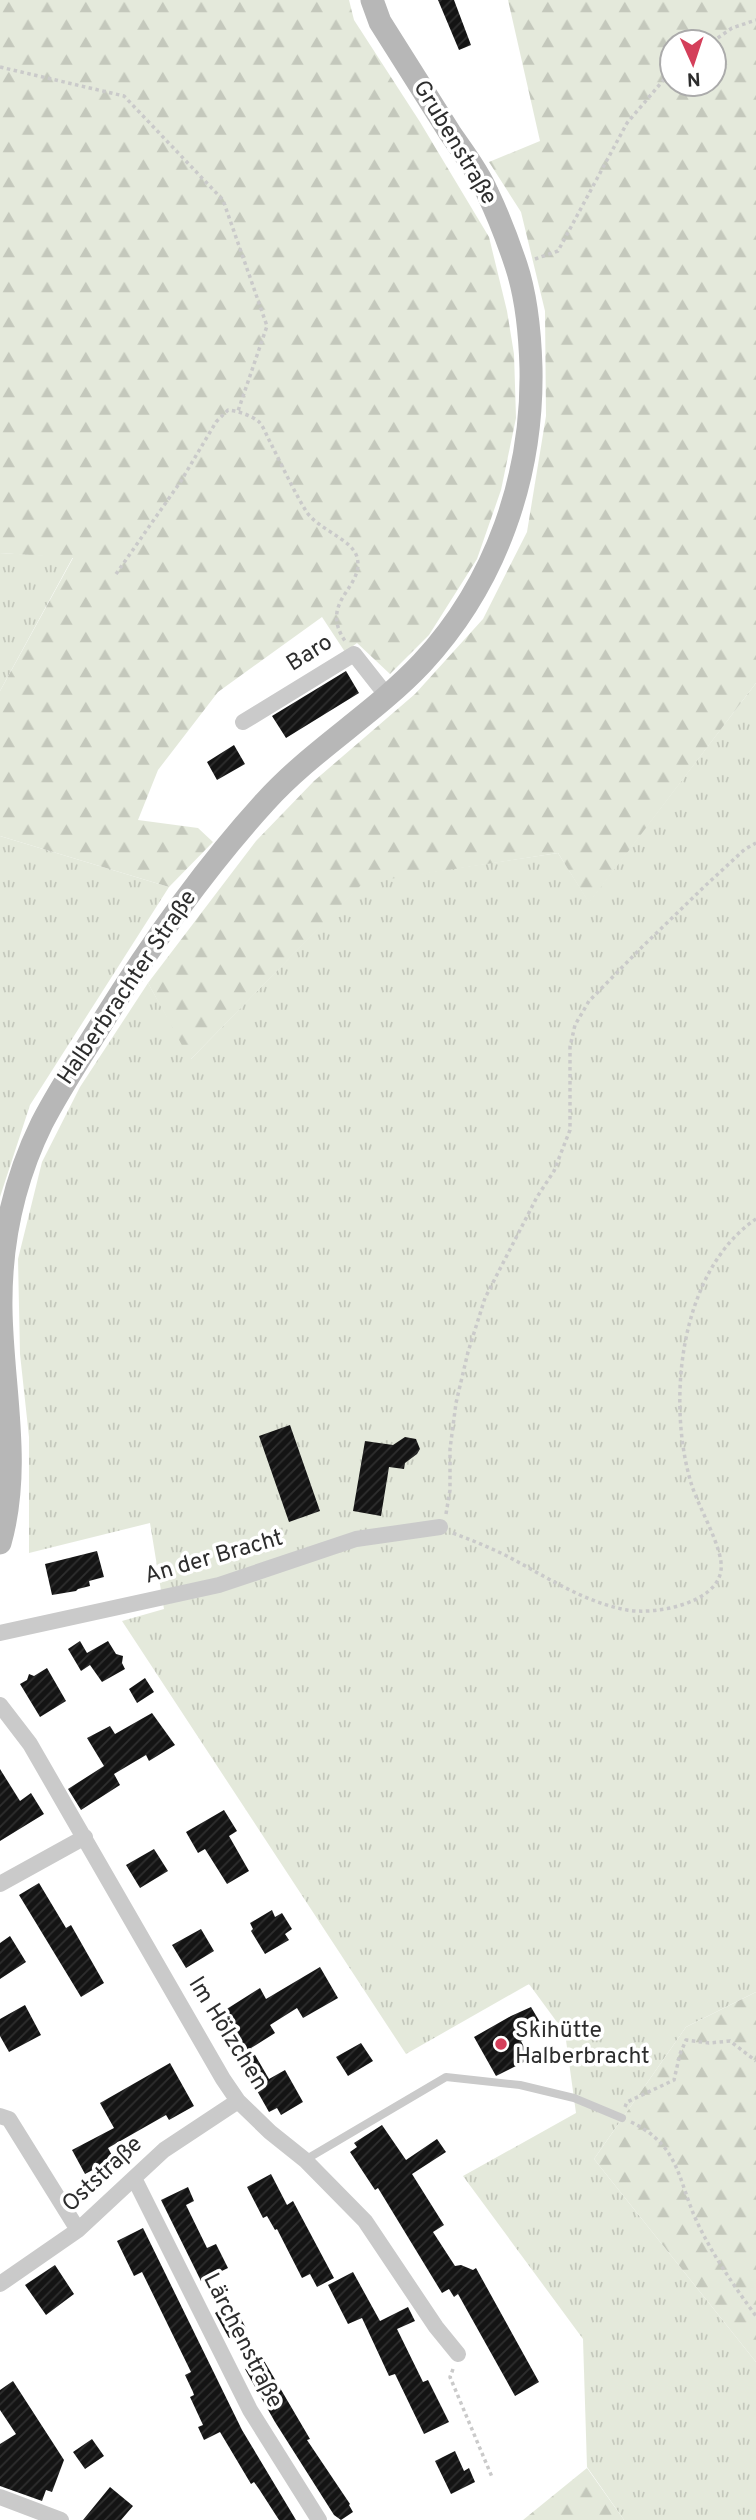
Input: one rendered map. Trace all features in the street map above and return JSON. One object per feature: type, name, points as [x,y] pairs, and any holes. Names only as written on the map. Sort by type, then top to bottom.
[{"type":"main road","name":"Grubenstraße","points":[[372,0],[380,22],[486,190],[516,265],[530,335],[530,425],[518,489],[500,540]]},
{"type":"main road","name":"Halberbrachter Straße","points":[[0,1543],[12,1472],[1,1308],[3,1252],[8,1215],[28,1153],[57,1096],[126,984],[217,859],[276,790],[387,696],[421,663],[447,632],[478,586],[500,540]]},
{"type":"street","name":"Baro","points":[[243,722],[354,654],[387,696]]},
{"type":"street","name":"An der Bracht","points":[[0,1633],[219,1585],[356,1539],[440,1527]]},
{"type":"street","name":"Im Hölzchen","points":[[0,1705],[30,1744],[238,2101],[270,2132],[305,2160],[365,2221],[436,2327],[458,2354]]},
{"type":"street","points":[[0,1884],[85,1837]]},
{"type":"street","name":"Oststraße","points":[[0,2284],[78,2230],[164,2150],[238,2101]]},
{"type":"street","points":[[0,2116],[9,2119],[78,2230]]},
{"type":"street","name":"Lärchenstraße","points":[[134,2178],[250,2410],[319,2520]]},
{"type":"street","points":[[0,2497],[61,2520]]},
{"type":"lane","points":[[305,2160],[446,2077],[520,2085],[574,2098],[622,2118]]},
{"type":"path","points":[[728,31],[756,20]]},
{"type":"path","points":[[0,67],[124,96],[223,200],[267,326],[238,411]]},
{"type":"path","points":[[516,265],[558,251],[627,123],[658,86]]},
{"type":"path","points":[[116,574],[181,481],[216,422],[228,410],[238,411],[259,422],[307,514],[327,532],[352,547],[357,556],[358,569],[336,611],[340,632],[354,654]]},
{"type":"path","points":[[756,843],[745,849],[640,949],[589,1001],[575,1025],[570,1047],[570,1130],[554,1171],[537,1197],[485,1298],[456,1403],[450,1449],[450,1490],[447,1511],[440,1527],[505,1555],[574,1592],[628,1610],[646,1612],[671,1609],[709,1592],[717,1583],[721,1571],[720,1556],[701,1512],[686,1463],[678,1390],[690,1318],[706,1279],[726,1248],[745,1226],[756,1219]]},
{"type":"path","points":[[756,2061],[730,2041],[709,2043],[686,2040],[674,2080],[626,2102],[622,2118],[659,2139],[680,2173],[696,2220],[717,2261],[756,2316]]},
{"type":"path","points":[[458,2354],[450,2377],[492,2477]]},
{"type":"green space","points":[[0,0],[349,0],[354,20],[420,122],[489,237],[507,311],[514,354],[516,418],[501,490],[477,559],[429,635],[390,674],[357,643],[345,652],[322,617],[218,692],[158,770],[138,820],[198,828],[213,842],[169,887],[0,836],[0,691],[73,558],[0,553]]},
{"type":"green space","points":[[508,0],[756,0],[756,683],[589,903],[558,853],[363,883],[190,1060],[148,983],[256,841],[314,781],[415,694],[483,619],[527,532],[546,416],[545,311],[521,212],[489,162],[540,141]]},
{"type":"green space","points":[[0,553],[73,557],[0,691]]},
{"type":"green space","points":[[756,683],[756,1992],[686,2027],[594,2159],[756,2362],[756,2520],[624,2520],[587,2467],[583,2339],[463,2176],[576,2113],[565,2033],[529,1984],[406,2054],[122,1621],[164,1609],[150,1523],[29,1553],[29,1437],[20,1354],[18,1259],[42,1162],[80,1087],[148,983],[191,1059],[363,882],[558,853],[589,902]]},
{"type":"green space","points":[[0,836],[169,887],[30,1105],[0,1197]]},
{"type":"green space","points":[[756,1992],[756,2362],[594,2159],[686,2027]]},
{"type":"green space","points":[[587,2468],[624,2520],[523,2520]]},
{"type":"building","points":[[438,0],[454,0],[471,45],[459,50]]},
{"type":"building","points":[[346,671],[359,693],[286,738],[272,716]]},
{"type":"building","points":[[234,745],[245,764],[217,780],[207,762]]},
{"type":"building","points":[[290,1425],[320,1511],[289,1522],[259,1436]]},
{"type":"building","points":[[405,1437],[416,1439],[420,1449],[405,1463],[404,1469],[389,1467],[381,1516],[353,1511],[365,1441],[393,1445]]},
{"type":"building","points":[[97,1551],[104,1577],[89,1581],[90,1586],[76,1591],[52,1595],[45,1564]]},
{"type":"building","points":[[80,1641],[87,1653],[108,1641],[116,1654],[123,1656],[125,1669],[102,1682],[90,1665],[81,1671],[68,1649]]},
{"type":"building","points":[[47,1668],[66,1701],[40,1717],[20,1684],[27,1680],[29,1674],[34,1676]]},
{"type":"building","points":[[145,1678],[154,1692],[137,1703],[129,1689]]},
{"type":"building","points":[[152,1713],[175,1745],[149,1761],[146,1755],[114,1774],[120,1785],[81,1810],[68,1789],[104,1766],[87,1738],[110,1726],[115,1734]]},
{"type":"building","points":[[0,1769],[20,1801],[31,1793],[44,1814],[0,1841]]},
{"type":"building","points":[[224,1810],[237,1831],[229,1836],[249,1871],[227,1884],[205,1849],[198,1853],[186,1832]]},
{"type":"building","points":[[154,1849],[168,1871],[140,1888],[126,1865]]},
{"type":"building","points":[[39,1883],[66,1928],[71,1925],[104,1983],[81,1997],[19,1895]]},
{"type":"building","points":[[272,1910],[275,1917],[282,1913],[292,1929],[285,1934],[289,1940],[265,1954],[251,1931],[253,1929],[250,1923]]},
{"type":"building","points":[[201,1929],[214,1951],[186,1968],[172,1945]]},
{"type":"building","points":[[10,1936],[26,1962],[0,1979],[0,1943]]},
{"type":"building","points":[[320,1967],[338,1998],[303,2018],[297,2008],[270,2025],[275,2033],[251,2048],[269,2079],[285,2070],[303,2102],[281,2115],[277,2108],[269,2112],[226,2036],[233,2032],[222,2012],[260,1988],[266,1999]]},
{"type":"building","points":[[25,2005],[41,2035],[9,2052],[0,2036],[0,2019]]},
{"type":"building","name":"Skihütte Halberbracht","points":[[531,2007],[544,2029],[521,2041],[530,2059],[496,2076],[474,2037]]},
{"type":"building","points":[[361,2043],[373,2061],[348,2076],[336,2057]]},
{"type":"building","points":[[170,2063],[194,2106],[169,2120],[166,2115],[108,2148],[114,2159],[85,2174],[72,2150],[114,2128],[100,2103]]},
{"type":"building","points":[[382,2125],[406,2160],[437,2139],[446,2152],[412,2174],[444,2225],[433,2232],[455,2266],[461,2265],[473,2270],[476,2268],[539,2382],[515,2396],[458,2294],[454,2297],[449,2289],[442,2293],[378,2188],[375,2190],[350,2152],[357,2147],[354,2143]]},
{"type":"building","points":[[271,2174],[287,2205],[293,2201],[334,2278],[317,2287],[310,2274],[302,2278],[277,2229],[275,2230],[267,2216],[263,2218],[247,2187]]},
{"type":"building","points":[[188,2187],[194,2201],[186,2205],[207,2248],[216,2244],[228,2268],[201,2281],[161,2200]]},
{"type":"building","points":[[143,2228],[242,2430],[296,2520],[279,2520],[254,2482],[251,2484],[220,2432],[204,2440],[198,2427],[203,2425],[190,2397],[194,2395],[185,2375],[191,2372],[142,2272],[134,2276],[117,2241]]},
{"type":"building","points":[[55,2265],[74,2294],[46,2315],[25,2285]]},
{"type":"building","points":[[353,2272],[380,2321],[408,2307],[415,2321],[397,2329],[423,2382],[428,2380],[449,2422],[424,2434],[395,2374],[389,2376],[362,2318],[348,2324],[328,2285]]},
{"type":"building","points":[[232,2303],[246,2328],[229,2338],[215,2313]]},
{"type":"building","points":[[263,2359],[310,2439],[307,2440],[350,2504],[353,2512],[341,2520],[334,2515],[245,2369]]},
{"type":"building","points":[[13,2381],[64,2460],[52,2492],[46,2490],[42,2501],[0,2486],[0,2444],[16,2434],[0,2410],[0,2390]]},
{"type":"building","points":[[92,2439],[104,2456],[85,2469],[73,2452]]},
{"type":"building","points":[[455,2451],[464,2471],[469,2468],[475,2482],[451,2494],[435,2461]]},
{"type":"building","points":[[110,2487],[133,2506],[121,2520],[83,2520]]},
{"type":"place","name":"Skihütte Halberbracht","points":[[501,2044]]}]
